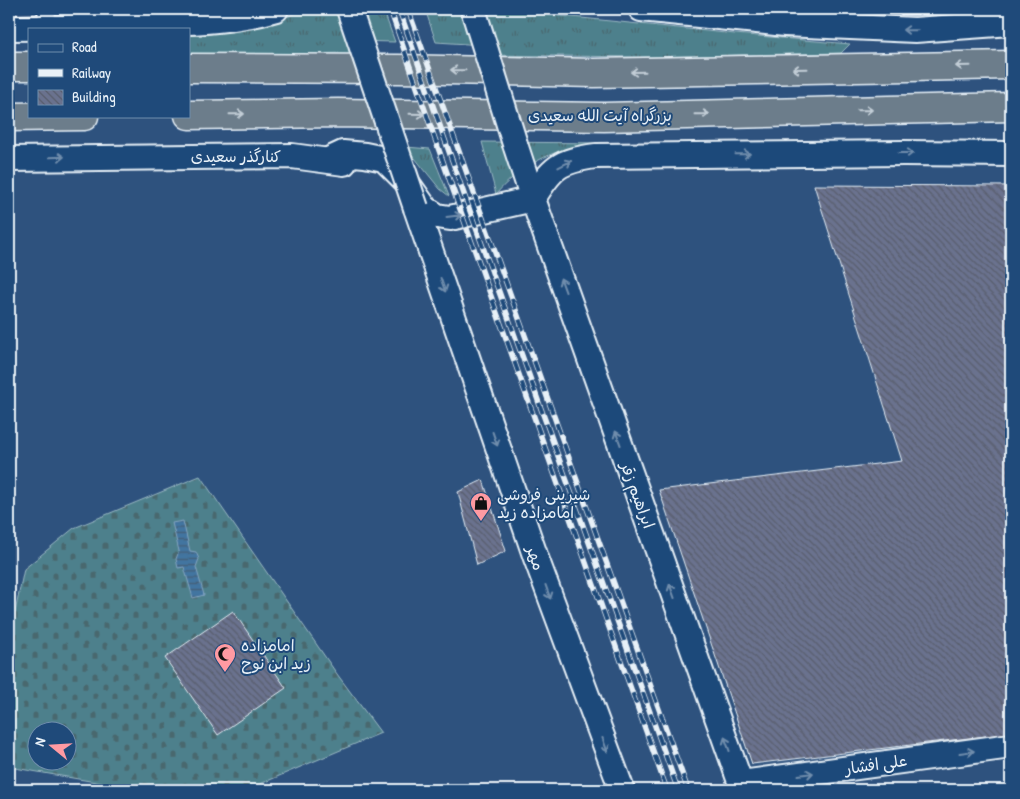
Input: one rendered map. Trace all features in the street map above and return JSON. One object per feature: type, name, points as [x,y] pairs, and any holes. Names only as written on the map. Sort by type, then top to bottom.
[{"type":"highway","points":[[190,68],[409,69],[594,73],[1011,65]]},
{"type":"highway","points":[[9,66],[28,66]]},
{"type":"highway","name":"بزرگراه آیت الله سعیدی","points":[[190,115],[338,113],[604,117],[1011,107]]},
{"type":"highway","points":[[9,117],[28,117]]},
{"type":"street","points":[[46,9],[48,28]]},
{"type":"street","points":[[9,28],[209,22],[252,16],[276,9]]},
{"type":"street","points":[[349,9],[427,239]]},
{"type":"street","name":"ابراهیم زقر","points":[[473,9],[533,199],[742,786]]},
{"type":"street","points":[[641,9],[785,24],[915,30],[1011,23]]},
{"type":"street","points":[[328,160],[343,153],[365,154],[384,159],[406,181],[425,208],[437,216],[450,218],[533,199],[546,177],[562,163],[596,156],[904,153],[1011,154]]},
{"type":"street","name":"کنارگذر سعیدی","points":[[9,158],[292,156],[328,160],[362,167],[391,183],[427,239]]},
{"type":"street","name":"مهر","points":[[427,239],[536,558],[622,790]]},
{"type":"street","name":"علی افشار","points":[[742,786],[1011,746]]},
{"type":"green space","points":[[303,9],[383,9],[395,42],[350,41],[350,53],[190,56],[190,35],[206,35],[289,16]]},
{"type":"green space","points":[[425,9],[495,9],[850,44],[841,53],[640,57],[483,55],[483,45],[436,42]]},
{"type":"green space","points":[[482,142],[609,143],[568,149],[544,157],[518,173],[496,194]]},
{"type":"green space","points":[[406,147],[430,149],[449,196],[440,189]]},
{"type":"green space","points":[[200,476],[337,674],[381,733],[246,790],[142,790],[38,772],[78,772],[78,722],[28,722],[28,770],[9,767],[9,641],[24,569],[74,528]]},
{"type":"water","points":[[183,521],[190,551],[196,552],[199,559],[196,567],[204,595],[193,598],[184,567],[178,568],[176,559],[179,551],[172,523]]},
{"type":"building","points":[[814,185],[1011,186],[1011,733],[752,764],[659,490],[902,461]]},
{"type":"building","name":"شیرینی فروشی امامزاده زید","points":[[483,480],[506,551],[477,565],[458,492]]},
{"type":"building","name":"امامزاده زید ابن نوح","points":[[233,611],[286,688],[218,735],[165,658]]},
{"type":"railway","points":[[390,9],[667,790]]},
{"type":"railway","points":[[399,9],[678,790]]},
{"type":"railway","points":[[408,9],[688,790]]},
{"type":"place","name":"شیرینی فروشی امامزاده زید","points":[[481,522]]},
{"type":"place","name":"امامزاده زید ابن نوح","points":[[225,673]]}]
